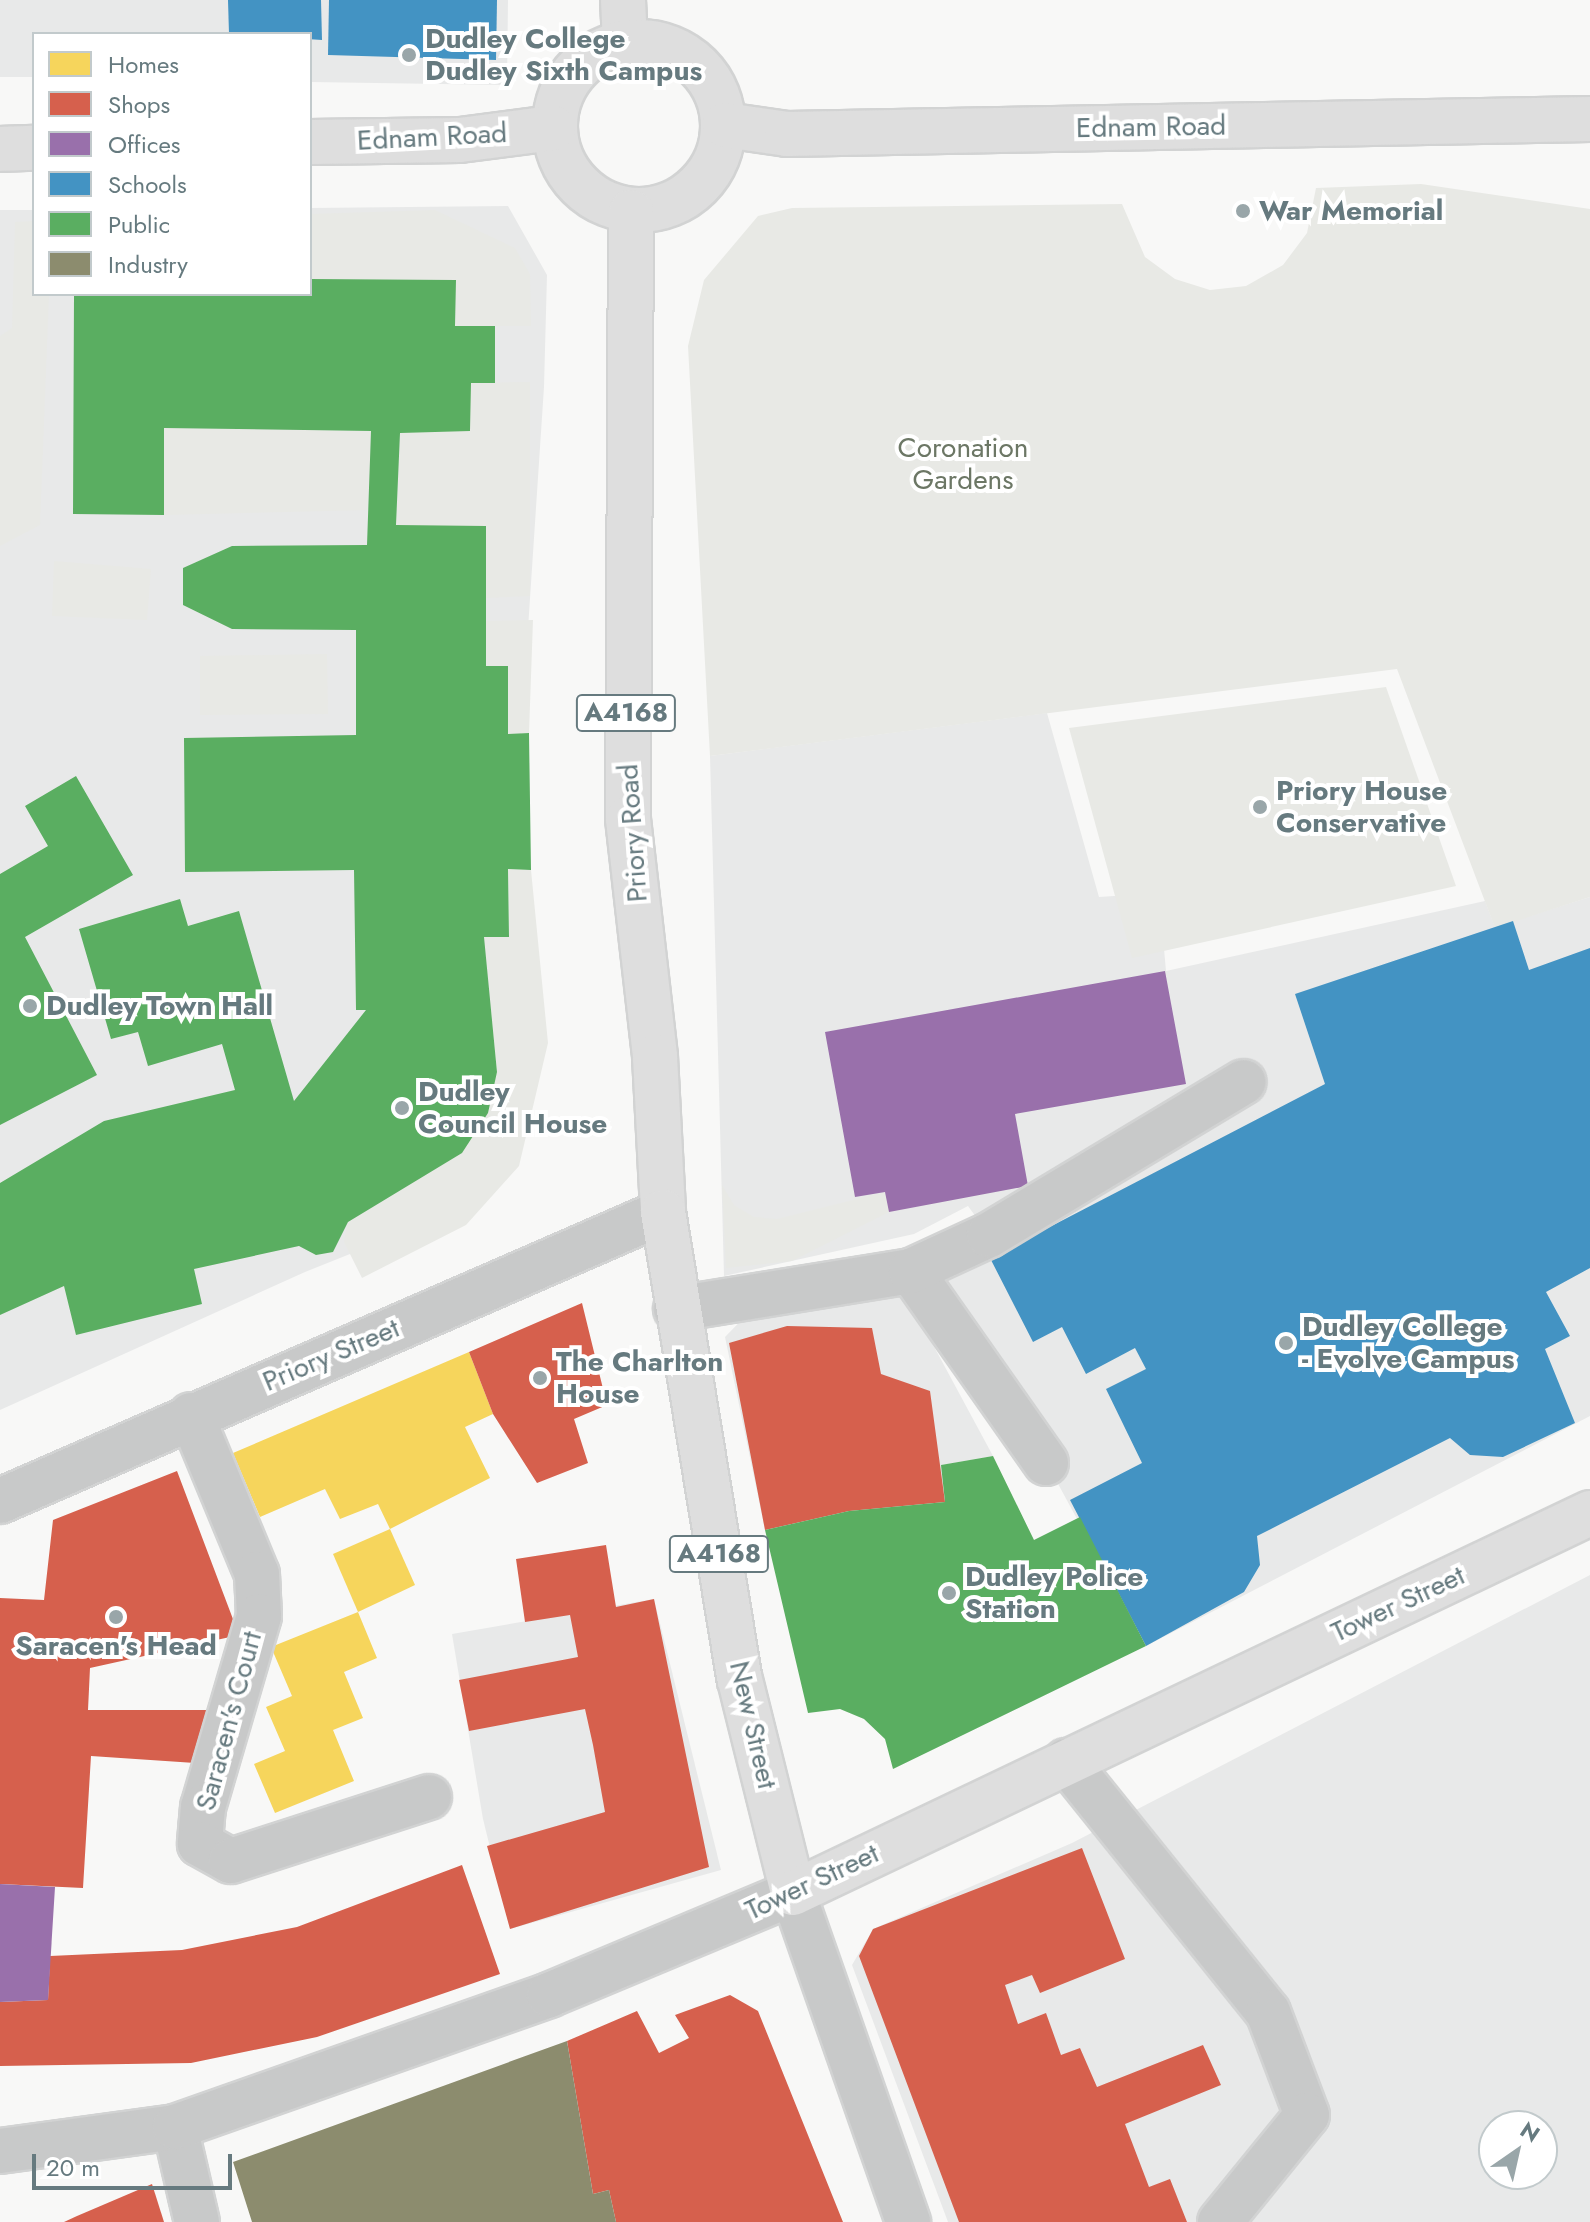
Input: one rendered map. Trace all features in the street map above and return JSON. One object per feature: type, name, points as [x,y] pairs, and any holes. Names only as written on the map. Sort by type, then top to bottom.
[{"type":"main road","points":[[624,21],[686,55],[708,77],[725,125],[707,179],[686,199],[631,212],[581,190],[560,159],[553,128],[557,101],[577,68],[624,21]]},
{"type":"main road","name":"Ednam Road","points":[[725,125],[787,134],[1586,121]]},
{"type":"main road","name":"Ednam Road","points":[[312,142],[460,140],[553,128]]},
{"type":"main road","points":[[0,149],[32,148]]},
{"type":"main road","name":"Priory Road","points":[[631,212],[628,826],[655,1057],[663,1212]]},
{"type":"main road","name":"New Street","points":[[663,1212],[676,1309],[740,1680],[793,1893]]},
{"type":"main road","name":"Tower Street","points":[[793,1893],[1590,1513]]},
{"type":"street","points":[[676,1309],[911,1271],[989,1235],[1244,1082]]},
{"type":"street","name":"Priory Street","points":[[0,1501],[191,1415],[663,1212]]},
{"type":"street","points":[[911,1271],[1046,1463]]},
{"type":"street","name":"Saracen's Court","points":[[191,1415],[257,1574],[259,1616],[203,1807],[200,1844],[231,1861],[429,1797]]},
{"type":"street","points":[[1066,1761],[1268,2012],[1307,2115],[1220,2222]]},
{"type":"street","name":"Tower Street","points":[[0,2151],[175,2127],[549,1995],[793,1893]]},
{"type":"street","name":"New Street","points":[[793,1893],[908,2222]]},
{"type":"street","points":[[175,2127],[197,2222]]},
{"type":"shaded area","name":"Dudley College Dudley Sixth Campus","points":[[0,0],[508,0],[507,85],[312,82],[312,32],[32,32],[32,77],[0,77]]},
{"type":"shaded area","points":[[508,206],[547,275],[544,387],[516,810],[465,1208],[305,1272],[0,1410],[0,210],[32,210],[32,296],[312,296],[312,208]]},
{"type":"shaded area","points":[[1047,713],[1099,897],[1159,893],[1166,971],[1485,901],[1495,927],[1590,897],[1590,1416],[1146,1646],[942,1270],[989,1235],[968,1206],[914,1234],[724,1276],[710,756]]},
{"type":"shaded area","points":[[897,1278],[993,1456],[942,1465],[945,1502],[850,1511],[765,1530],[725,1337],[768,1293]]},
{"type":"shaded area","points":[[1590,1575],[1590,2222],[948,2222],[852,1965],[873,1929],[1072,1843]]},
{"type":"shaded area","points":[[654,1599],[721,1870],[510,1929],[483,1819],[452,1634]]},
{"type":"green space","name":"Coronation Gardens","points":[[1421,184],[1590,209],[1590,897],[1495,928],[1397,669],[710,756],[688,346],[704,280],[758,216],[792,208],[1122,204],[1145,257],[1175,279],[1210,290],[1246,286],[1283,265],[1307,233],[1316,188]]},
{"type":"green space","points":[[435,210],[515,248],[530,274],[531,326],[455,326],[456,281],[312,279],[312,214]]},
{"type":"green space","points":[[32,221],[32,296],[49,296],[40,525],[0,546],[0,336],[12,328],[15,222]]},
{"type":"green space","points":[[530,382],[530,596],[486,598],[396,525],[400,433],[471,383]]},
{"type":"green space","points":[[164,428],[371,431],[368,510],[164,515]]},
{"type":"green space","points":[[54,561],[151,569],[147,620],[52,616]]},
{"type":"green space","points":[[533,620],[529,733],[508,734],[486,666],[486,621]]},
{"type":"green space","points":[[327,654],[328,714],[200,715],[200,656]]},
{"type":"green space","name":"Priory House Conservative","points":[[1386,687],[1456,886],[1132,958],[1069,728]]},
{"type":"green space","points":[[508,869],[531,870],[548,1043],[519,1166],[466,1225],[362,1278],[344,1242],[348,1222],[462,1153],[497,1072],[484,937],[509,936]]},
{"type":"green space","points":[[722,1185],[734,1205],[754,1217],[777,1219],[885,1192],[889,1212],[792,1261],[726,1268]]},
{"type":"building: Homes","points":[[469,1352],[493,1414],[465,1427],[490,1478],[390,1529],[378,1504],[340,1519],[325,1489],[260,1517],[233,1453]]},
{"type":"building: Homes","points":[[390,1529],[415,1585],[358,1612],[333,1554]]},
{"type":"building: Homes","points":[[358,1612],[377,1658],[344,1672],[363,1718],[333,1730],[354,1781],[275,1813],[254,1764],[285,1751],[266,1707],[292,1696],[271,1647]]},
{"type":"building: Shops","name":"The Charlton House","points":[[582,1303],[607,1405],[574,1419],[588,1463],[537,1483],[493,1414],[469,1352]]},
{"type":"building: Shops","points":[[787,1326],[872,1328],[881,1374],[930,1391],[945,1502],[849,1511],[765,1530],[729,1343]]},
{"type":"building: Shops","name":"Saracen's Head","points":[[177,1471],[239,1635],[90,1668],[88,1710],[208,1710],[195,1763],[91,1756],[83,1888],[0,1884],[0,1598],[44,1600],[53,1520]]},
{"type":"building: Shops","points":[[606,1545],[616,1607],[654,1599],[709,1867],[510,1929],[487,1846],[605,1812],[593,1745],[585,1709],[469,1731],[459,1680],[578,1657],[570,1615],[525,1622],[516,1559]]},
{"type":"building: Shops","points":[[1082,1848],[1125,1959],[1040,1993],[1032,1975],[1005,1985],[1018,2024],[1046,2013],[1061,2055],[1080,2048],[1097,2087],[1203,2045],[1221,2085],[1125,2124],[1149,2187],[1170,2179],[1187,2222],[959,2222],[859,1956],[873,1929]]},
{"type":"building: Shops","points":[[462,1865],[500,1974],[317,2037],[191,2063],[0,2066],[0,2002],[48,2000],[50,1956],[182,1950],[297,1927]]},
{"type":"building: Shops","points":[[730,1995],[758,2011],[843,2222],[616,2222],[609,2190],[593,2194],[567,2041],[637,2011],[659,2053],[689,2038],[675,2015]]},
{"type":"building: Shops","points":[[152,2184],[164,2222],[64,2222],[77,2216]]},
{"type":"building: Offices","points":[[1165,971],[1186,1084],[1015,1114],[1028,1186],[889,1212],[885,1192],[855,1197],[825,1032]]},
{"type":"building: Offices","points":[[0,1884],[55,1887],[48,2000],[0,2002]]},
{"type":"building: Schools","points":[[228,0],[321,0],[322,40],[312,39],[312,32],[229,32]]},
{"type":"building: Schools","points":[[329,0],[497,0],[496,60],[328,55]]},
{"type":"building: Schools","name":"Dudley College - Evolve Campus","points":[[1513,921],[1529,970],[1590,948],[1590,1268],[1546,1292],[1570,1336],[1545,1349],[1575,1423],[1503,1457],[1470,1455],[1450,1438],[1257,1536],[1260,1565],[1244,1592],[1146,1646],[1070,1500],[1142,1463],[1106,1389],[1146,1369],[1135,1348],[1086,1374],[1062,1327],[1033,1342],[990,1258],[1325,1084],[1295,994]]},
{"type":"building: Public","name":"Dudley Council House","points":[[312,279],[456,280],[455,326],[495,326],[495,383],[471,383],[470,431],[400,433],[396,525],[486,526],[486,666],[508,666],[508,734],[529,733],[531,870],[508,869],[509,937],[484,937],[497,1072],[488,1113],[462,1153],[348,1222],[333,1252],[316,1255],[299,1246],[194,1269],[202,1304],[76,1335],[64,1286],[0,1315],[0,1183],[104,1121],[235,1090],[222,1044],[148,1066],[138,1032],[111,1039],[79,929],[180,899],[188,926],[239,911],[294,1101],[366,1010],[356,1010],[354,870],[185,872],[184,738],[356,735],[356,630],[232,629],[183,605],[183,568],[232,546],[367,545],[371,431],[164,428],[164,515],[73,514],[74,296],[312,296]]},
{"type":"building: Public","name":"Dudley Town Hall","points":[[76,776],[133,875],[25,937],[97,1075],[0,1125],[0,874],[48,846],[25,806]]},
{"type":"building: Public","name":"Dudley Police Station","points":[[993,1456],[1034,1540],[1080,1517],[1146,1646],[893,1769],[885,1739],[864,1719],[840,1709],[808,1713],[765,1530],[849,1511],[945,1502],[941,1465]]},
{"type":"building: Industry","points":[[567,2041],[593,2194],[609,2190],[616,2222],[252,2222],[233,2162]]},
{"type":"place","name":"Dudley College Dudley Sixth Campus","points":[[409,55]]},
{"type":"place","name":"War Memorial","points":[[1243,211]]},
{"type":"place","name":"Priory House Conservative","points":[[1260,807]]},
{"type":"place","name":"Dudley Town Hall","points":[[30,1006]]},
{"type":"place","name":"Dudley Council House","points":[[402,1108]]},
{"type":"place","name":"Dudley College - Evolve Campus","points":[[1286,1343]]},
{"type":"place","name":"The Charlton House","points":[[540,1378]]},
{"type":"place","name":"Dudley Police Station","points":[[949,1593]]},
{"type":"place","name":"Saracen's Head","points":[[116,1617]]}]
